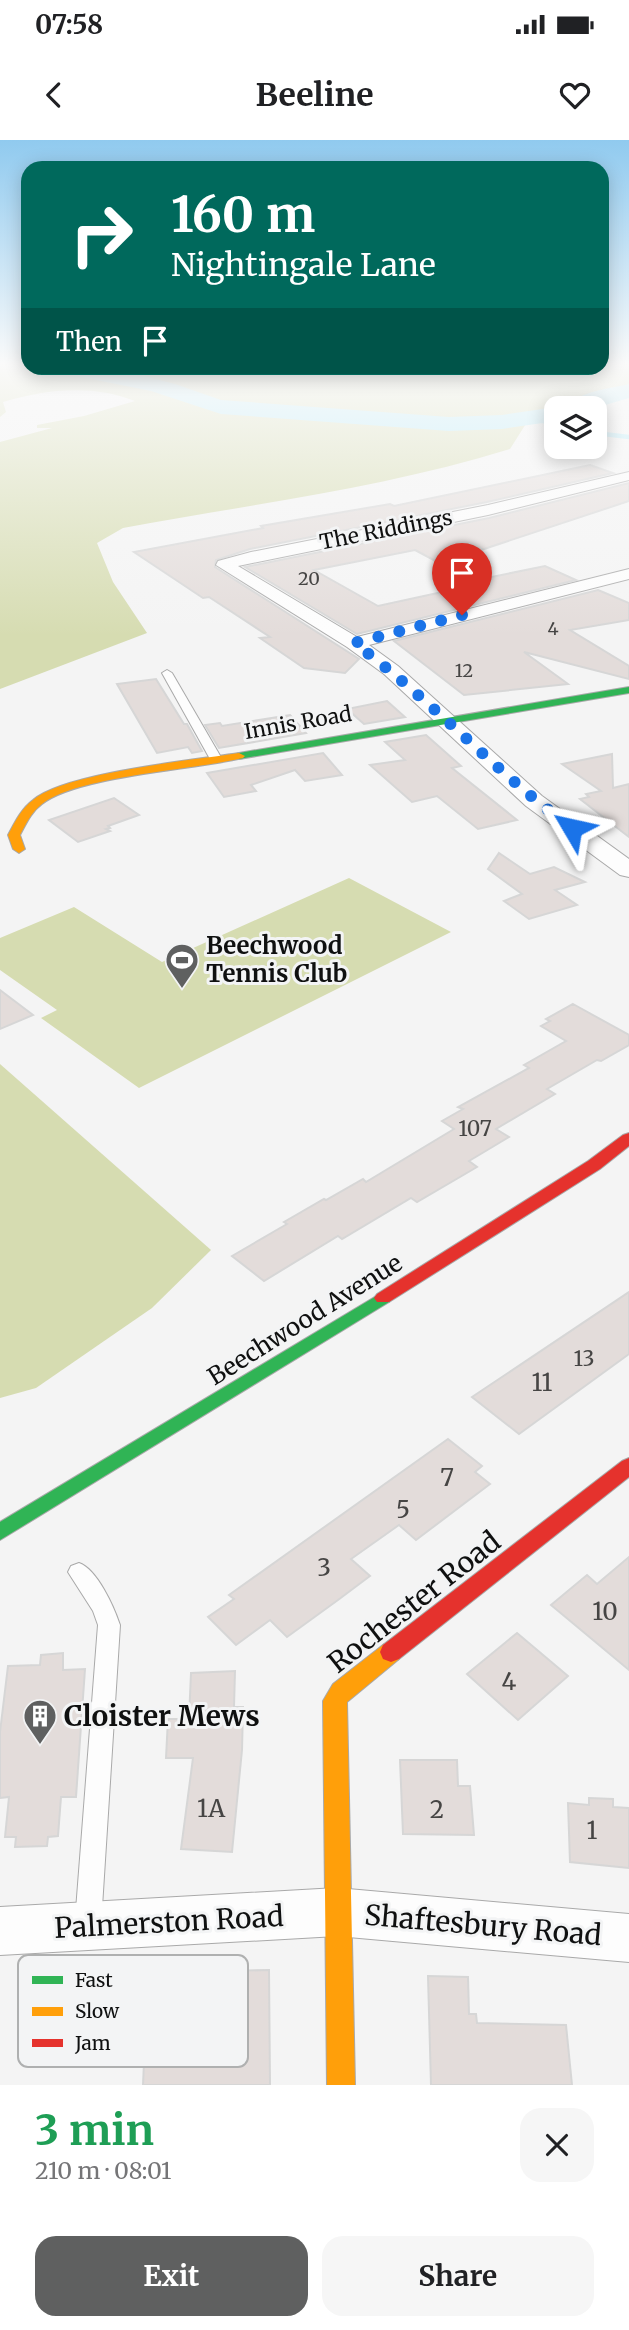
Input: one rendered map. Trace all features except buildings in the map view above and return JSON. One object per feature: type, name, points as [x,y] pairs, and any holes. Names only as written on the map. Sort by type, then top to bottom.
[{"type":"street","name":"The Riddings","points":[[354,643],[224,565],[251,557],[488,510],[629,476]]},
{"type":"street","points":[[354,643],[629,574]]},
{"type":"street","points":[[354,643],[391,670],[534,801],[629,870]]},
{"type":"street","name":"Innis Road","points":[[19,849],[14,835],[25,809],[47,795],[102,778],[628,690]]},
{"type":"street","name":"Beechwood Avenue","points":[[0,1532],[281,1363],[594,1165],[629,1140]]},
{"type":"street","name":"Rochester Road","points":[[337,1912],[334,1701],[341,1691],[629,1466]]},
{"type":"street","points":[[337,1912],[341,2085]]},
{"type":"street","name":"Palmerston Road","points":[[0,1931],[337,1912]]},
{"type":"street","name":"Shaftesbury Road","points":[[337,1912],[629,1938]]},
{"type":"lane","points":[[167,673],[216,759]]},
{"type":"lane","points":[[79,1572],[103,1608],[109,1625],[103,1672],[88,1926]]},
{"type":"green space","points":[[0,455],[491,455],[366,485],[123,528],[97,543],[113,582],[147,633],[0,689]]},
{"type":"green space","name":"Beechwood Tennis Club","points":[[349,878],[451,932],[139,1088],[41,1018],[57,1010],[0,970],[0,938],[74,907],[162,962]]},
{"type":"green space","points":[[0,1064],[211,1250],[152,1308],[36,1388],[0,1398]]},
{"type":"traffic: fast","points":[[239,756],[629,690]]},
{"type":"traffic: fast","points":[[0,1532],[383,1298]]},
{"type":"traffic: slow","points":[[19,849],[14,835],[26,813],[39,800],[80,783],[239,756]]},
{"type":"traffic: slow","points":[[341,2085],[335,1701],[341,1691],[391,1652]]},
{"type":"traffic: jam","points":[[383,1298],[594,1165],[629,1138]]},
{"type":"traffic: jam","points":[[391,1652],[629,1466]]},
{"type":"place","name":"Beechwood Tennis Club","points":[[182,990]]},
{"type":"place","name":"Cloister Mews","points":[[40,1746]]},
{"type":"route","points":[[462,615],[354,643],[391,670],[534,801],[572,828]]}]
